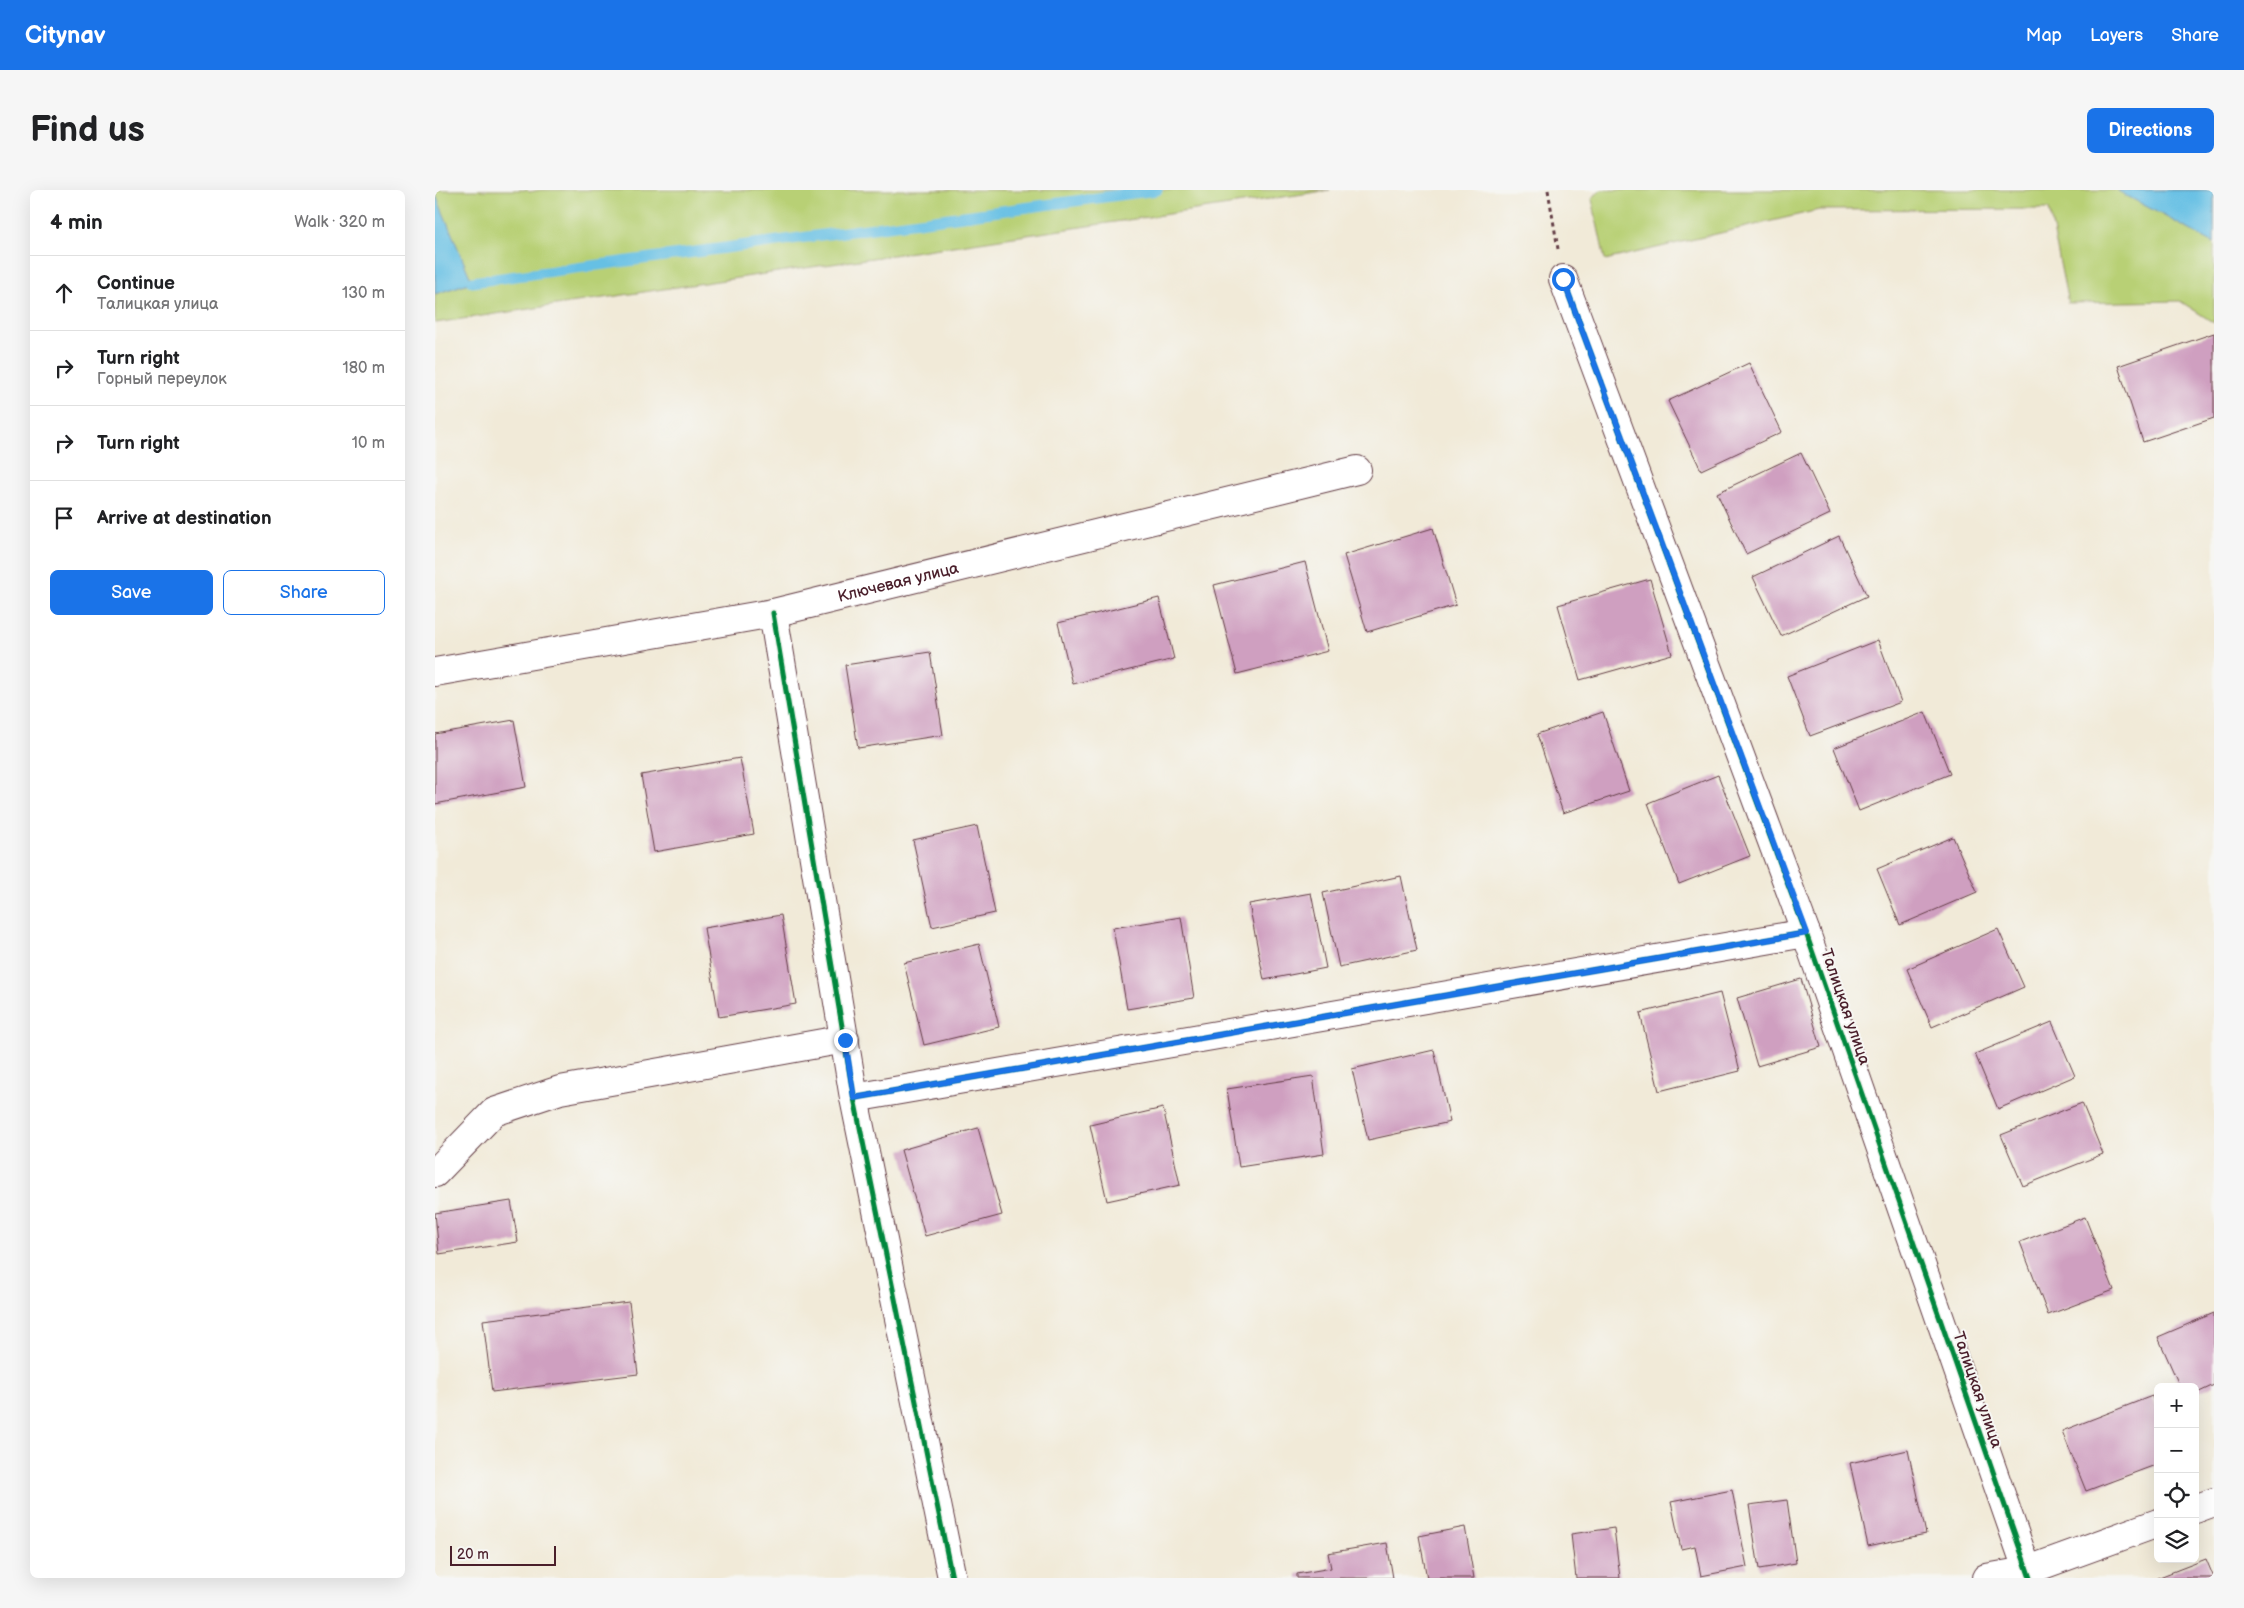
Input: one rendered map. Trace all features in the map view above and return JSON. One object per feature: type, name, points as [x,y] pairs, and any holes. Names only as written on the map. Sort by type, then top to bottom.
[{"type":"street","name":"Талицкая улица","points":[[1563,279],[1807,933],[2028,1574]]},
{"type":"street","name":"Ключевая улица","points":[[435,672],[773,613],[1357,470]]},
{"type":"street","points":[[773,613],[854,1098],[952,1578]]},
{"type":"street","points":[[854,1098],[1807,933]]},
{"type":"street","points":[[435,1173],[494,1112],[560,1090],[845,1040]]},
{"type":"street","points":[[2199,1508],[2214,1502]]},
{"type":"street","points":[[1986,1578],[2028,1574],[2154,1525]]},
{"type":"path","points":[[1548,190],[1563,279]]},
{"type":"green space","points":[[435,190],[527,190],[529,192],[541,190],[1330,190],[435,323]]},
{"type":"green space","points":[[1600,190],[2214,190],[2214,323],[2180,301],[2068,303],[2049,209],[1819,210],[1605,260],[1592,199]]},
{"type":"water","points":[[2116,190],[2214,190],[2214,243]]},
{"type":"water","points":[[435,193],[472,282],[435,294]]},
{"type":"building","points":[[2214,333],[2214,418],[2143,442],[2118,366]]},
{"type":"building","points":[[1749,363],[1782,432],[1701,470],[1668,401]]},
{"type":"building","points":[[1801,453],[1830,514],[1746,554],[1717,493]]},
{"type":"building","points":[[1433,528],[1456,605],[1367,632],[1344,555]]},
{"type":"building","points":[[1839,536],[1867,596],[1781,636],[1753,577]]},
{"type":"building","points":[[1305,562],[1328,651],[1237,674],[1214,585]]},
{"type":"building","points":[[1650,579],[1672,654],[1580,680],[1558,605]]},
{"type":"building","points":[[1159,598],[1174,659],[1073,684],[1058,623]]},
{"type":"building","points":[[1878,640],[1901,702],[1810,736],[1787,676]]},
{"type":"building","points":[[930,652],[943,735],[858,748],[845,665]]},
{"type":"building","points":[[1603,712],[1629,791],[1563,813],[1537,734]]},
{"type":"building","points":[[1925,712],[1950,774],[1859,811],[1834,748]]},
{"type":"building","points":[[514,720],[526,787],[435,804],[435,734]]},
{"type":"building","points":[[740,758],[754,834],[654,852],[641,775]]},
{"type":"building","points":[[1718,775],[1750,856],[1679,884],[1648,803]]},
{"type":"building","points":[[977,826],[995,913],[932,927],[913,840]]},
{"type":"building","points":[[1953,837],[1977,892],[1900,925],[1877,869]]},
{"type":"building","points":[[1401,876],[1417,950],[1339,967],[1323,893]]},
{"type":"building","points":[[1311,893],[1326,968],[1264,980],[1249,904]]},
{"type":"building","points":[[781,915],[796,1004],[719,1017],[704,928]]},
{"type":"building","points":[[1181,917],[1194,998],[1127,1009],[1113,928]]},
{"type":"building","points":[[1998,929],[2024,987],[1932,1027],[1907,969]]},
{"type":"building","points":[[979,944],[999,1027],[924,1045],[904,963]]},
{"type":"building","points":[[1801,979],[1821,1047],[1757,1066],[1737,998]]},
{"type":"building","points":[[1720,993],[1740,1071],[1659,1091],[1640,1013]]},
{"type":"building","points":[[2052,1022],[2075,1076],[1998,1109],[1975,1054]]},
{"type":"building","points":[[1434,1050],[1450,1122],[1368,1140],[1352,1069]]},
{"type":"building","points":[[1313,1076],[1324,1154],[1239,1167],[1227,1089]]},
{"type":"building","points":[[2082,1103],[2103,1154],[2023,1186],[2001,1135]]},
{"type":"building","points":[[1163,1108],[1180,1185],[1107,1201],[1090,1125]]},
{"type":"building","points":[[978,1128],[1002,1215],[925,1236],[901,1150]]},
{"type":"building","points":[[511,1201],[518,1242],[439,1254],[435,1213]]},
{"type":"building","points":[[2085,1217],[2114,1290],[2048,1315],[2020,1242]]},
{"type":"building","points":[[629,1302],[638,1374],[492,1392],[483,1320]]},
{"type":"building","points":[[2214,1313],[2214,1385],[2199,1392],[2199,1383],[2178,1383],[2158,1337]]},
{"type":"building","points":[[2152,1396],[2154,1401],[2154,1466],[2086,1491],[2062,1431]]},
{"type":"building","points":[[1908,1450],[1926,1534],[1868,1546],[1850,1463]]},
{"type":"building","points":[[1732,1490],[1747,1567],[1701,1576],[1695,1546],[1681,1549],[1671,1502]]},
{"type":"building","points":[[1787,1500],[1796,1563],[1759,1569],[1749,1505]]},
{"type":"building","points":[[1465,1527],[1474,1578],[1427,1578],[1419,1536]]},
{"type":"building","points":[[1614,1528],[1620,1578],[1576,1578],[1571,1534]]},
{"type":"building","points":[[1387,1543],[1393,1578],[1297,1578],[1297,1574],[1331,1568],[1328,1553]]},
{"type":"building","points":[[2206,1559],[2214,1578],[2157,1578],[2199,1563]]},
{"type":"waterway","points":[[472,282],[1157,190]]},
{"type":"cycle path","points":[[1563,279],[1806,933],[2030,1578]]},
{"type":"cycle path","points":[[773,613],[854,1098],[952,1578]]},
{"type":"cycle path","points":[[854,1098],[1806,933]]},
{"type":"route","points":[[845,1040],[854,1098],[1807,933],[1563,279]]}]
